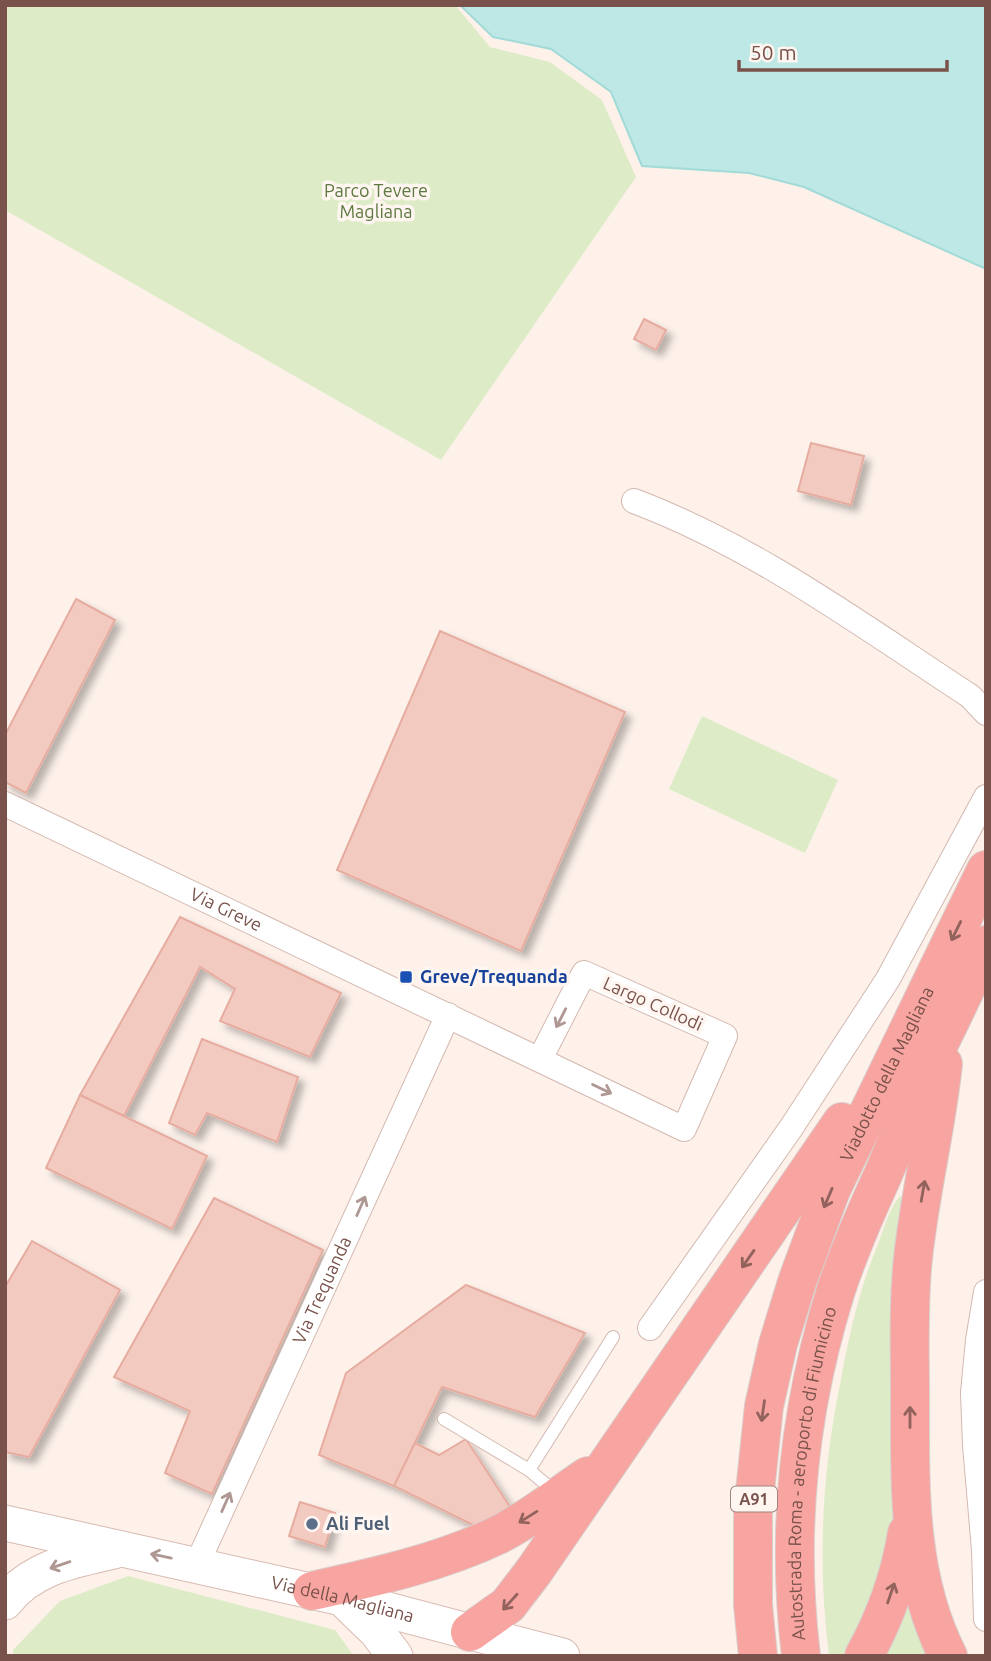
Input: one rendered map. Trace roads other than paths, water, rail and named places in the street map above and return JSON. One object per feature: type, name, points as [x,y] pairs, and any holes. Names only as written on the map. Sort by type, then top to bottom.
[{"type":"highway","name":"Viadotto della Magliana","points":[[758,1656],[753,1605],[753,1510],[764,1406],[778,1345],[797,1282],[831,1190],[986,870]]},
{"type":"highway","name":"Viadotto della Magliana","points":[[836,1291],[896,1140],[986,945]]},
{"type":"highway","points":[[470,1632],[508,1605],[534,1571],[910,1026]]},
{"type":"highway","points":[[947,1029],[940,1093],[919,1211],[912,1269],[909,1332],[913,1530],[919,1574],[931,1618],[948,1656]]},
{"type":"highway","name":"Autostrada Roma - aeroporto di Fiumicino","points":[[801,1656],[794,1560],[796,1500],[803,1429],[820,1347],[836,1291]]},
{"type":"highway","points":[[327,1595],[472,1547],[500,1534],[561,1497],[605,1466]]},
{"type":"highway","points":[[864,1656],[884,1614],[900,1567],[911,1486]]},
{"type":"main road","name":"Via della Magliana","points":[[5,1523],[327,1595],[562,1656]]},
{"type":"main road","name":"Via della Magliana","points":[[5,1602],[27,1580],[42,1571],[62,1563],[124,1549]]},
{"type":"main road","points":[[327,1595],[377,1632],[396,1656]]},
{"type":"street","points":[[634,501],[677,517],[787,575],[970,696],[986,713]]},
{"type":"street","points":[[650,1328],[791,1128],[888,979],[986,797]]},
{"type":"street","name":"Via Greve","points":[[5,804],[448,1015]]},
{"type":"street","name":"Largo Collodi","points":[[448,1015],[684,1129],[725,1036],[584,973],[540,1059]]},
{"type":"street","name":"Via Trequanda","points":[[197,1564],[448,1015]]},
{"type":"street","points":[[986,1292],[973,1393],[986,1619]]},
{"type":"lane","points":[[529,1471],[613,1337]]},
{"type":"lane","points":[[443,1419],[529,1471],[561,1497]]},
{"type":"water","points":[[460,5],[986,5],[986,269],[804,187],[749,173],[642,166],[611,92],[551,49],[493,37]]},
{"type":"place","name":"Greve/Trequanda","points":[[406,977]]},
{"type":"place","name":"Ali Fuel","points":[[312,1524]]},
{"type":"park label","name":"Parco Tevere Magliana","points":[[376,201]]}]
